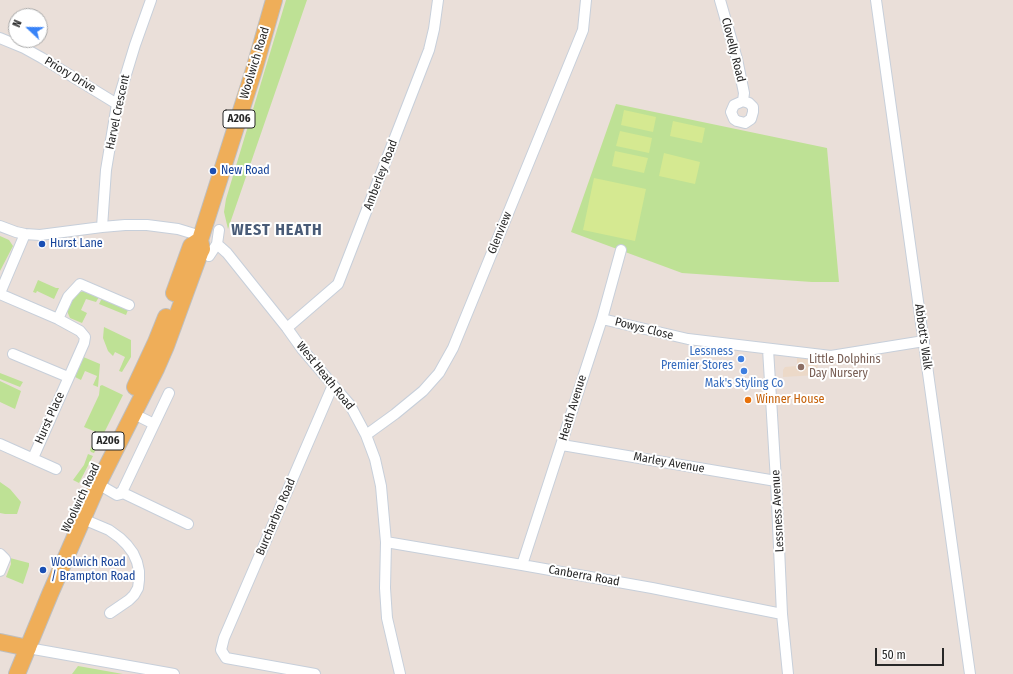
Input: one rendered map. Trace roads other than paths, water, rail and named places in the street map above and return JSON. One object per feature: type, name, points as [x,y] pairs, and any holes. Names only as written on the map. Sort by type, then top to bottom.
[{"type":"main road","name":"Woolwich Road","points":[[10,674],[50,594],[98,484],[156,369],[172,331],[202,249],[200,238],[254,70],[274,0]]},
{"type":"main road","name":"Woolwich Road","points":[[17,674],[24,647],[72,518],[86,485],[156,342],[191,246],[200,238]]},
{"type":"main road","points":[[0,642],[24,647]]},
{"type":"street","name":"Harvel Crescent","points":[[102,226],[106,170],[117,104],[150,0]]},
{"type":"street","name":"Amberley Road","points":[[287,328],[338,284],[429,50],[434,29],[438,0]]},
{"type":"street","name":"Glenview","points":[[366,436],[424,391],[439,373],[453,348],[582,30],[586,0]]},
{"type":"street","name":"Clovelly Road","points":[[720,0],[737,59],[744,93],[743,101]]},
{"type":"street","name":"Abbott's Walk","points":[[876,0],[970,674]]},
{"type":"street","name":"Priory Drive","points":[[0,38],[24,48],[42,58],[117,104]]},
{"type":"street","points":[[0,226],[26,234],[47,235],[102,226],[147,225],[178,229],[200,238]]},
{"type":"street","points":[[209,256],[217,244],[218,230]]},
{"type":"street","points":[[0,293],[26,234]]},
{"type":"street","name":"West Heath Road","points":[[217,244],[287,328],[302,349],[350,405],[366,436],[375,459],[381,486],[386,542],[385,588],[388,618],[400,674]]},
{"type":"street","name":"Heath Avenue","points":[[522,565],[602,318],[621,250]]},
{"type":"street","points":[[58,319],[68,297],[80,284],[130,305]]},
{"type":"street","name":"Hurst Place","points":[[0,293],[58,319],[80,331],[85,337],[84,343],[33,458]]},
{"type":"street","name":"Powys Close","points":[[602,318],[688,339],[831,356],[924,341]]},
{"type":"street","name":"Lessness Avenue","points":[[768,349],[782,614],[788,674]]},
{"type":"street","name":"Hurst Place","points":[[13,354],[68,377]]},
{"type":"street","name":"Burcharbro Road","points":[[315,674],[226,658],[221,650],[224,638],[333,385]]},
{"type":"street","points":[[98,484],[117,495],[120,494],[169,393]]},
{"type":"street","points":[[134,414],[154,424]]},
{"type":"street","name":"Hurst Place","points":[[0,444],[56,469]]},
{"type":"street","name":"Marley Avenue","points":[[562,445],[776,481]]},
{"type":"street","points":[[121,492],[188,524]]},
{"type":"street","points":[[83,519],[109,530],[120,538],[130,549],[137,562],[139,571],[138,588],[129,600],[110,613]]},
{"type":"street","name":"Canberra Road","points":[[386,542],[660,590],[782,614]]},
{"type":"street","points":[[0,554],[5,559],[0,571]]},
{"type":"street","points":[[24,647],[174,674]]},
{"type":"place","name":"New Road","points":[[213,171]]},
{"type":"place","name":"Hurst Lane","points":[[42,244]]},
{"type":"place","name":"Lessness Premier Stores","points":[[741,359]]},
{"type":"place","name":"Little Dolphins Day Nursery","points":[[801,367]]},
{"type":"place","name":"Mak's Styling Co","points":[[744,371]]},
{"type":"place","name":"Winner House","points":[[748,400]]},
{"type":"place","name":"Woolwich Road / Brampton Road","points":[[43,570]]},
{"type":"district","name":"WEST HEATH","points":[[277,231]]}]
